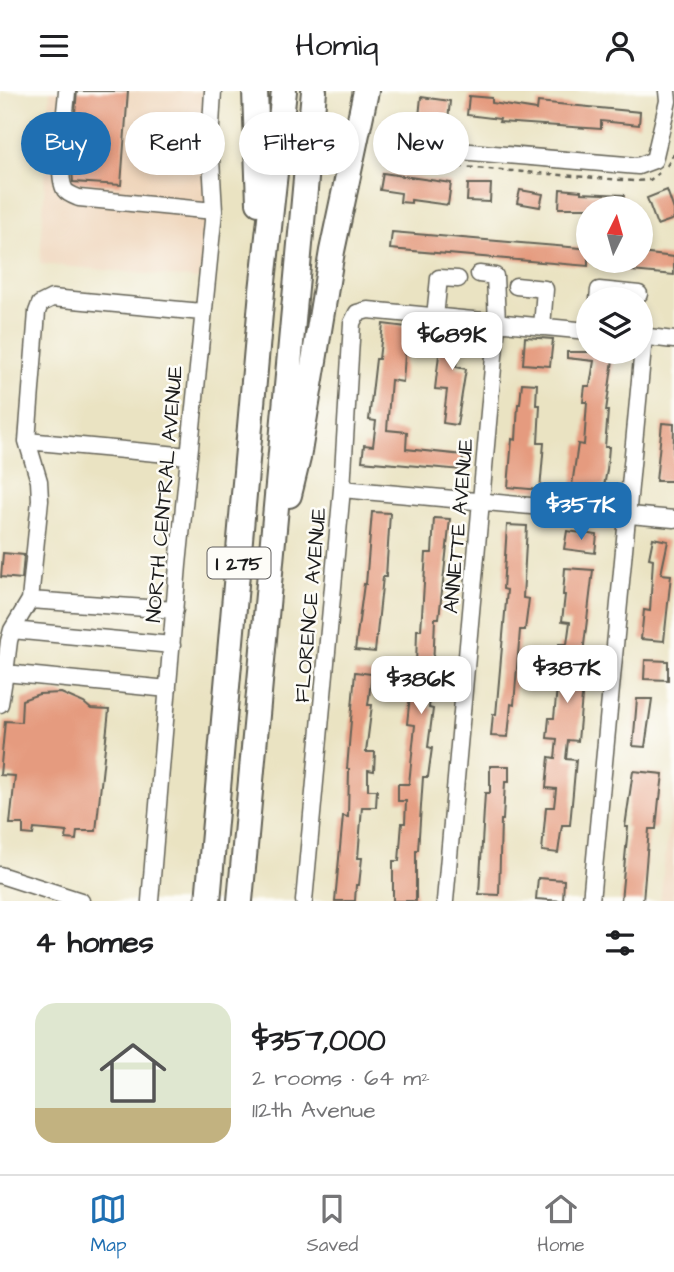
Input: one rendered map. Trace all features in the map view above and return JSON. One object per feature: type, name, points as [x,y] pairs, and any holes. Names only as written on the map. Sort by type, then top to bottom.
[{"type":"highway","points":[[255,91],[262,291]]},
{"type":"highway","name":"I 275","points":[[208,901],[262,291],[284,91]]},
{"type":"highway","name":"I 275","points":[[240,901],[314,91]]},
{"type":"highway","points":[[270,570],[298,458],[332,251],[366,91]]},
{"type":"street","points":[[67,91],[61,161],[63,186],[67,192],[79,198],[214,211]]},
{"type":"street","name":"NORTH CENTRAL AVENUE","points":[[150,901],[202,312],[214,211],[210,143],[211,91]]},
{"type":"street","points":[[469,152],[638,166],[654,160],[670,98]]},
{"type":"street","name":"ANNETTE AVENUE","points":[[445,901],[498,323],[495,276],[479,274]]},
{"type":"street","points":[[458,279],[439,278],[435,317],[576,330]]},
{"type":"street","points":[[516,286],[545,289],[542,327]]},
{"type":"street","points":[[0,703],[12,630],[30,600],[40,488],[27,442],[37,312],[40,304],[46,299],[202,312]]},
{"type":"street","name":"FLORENCE AVENUE","points":[[304,901],[342,489],[352,323],[357,313],[368,310],[435,317]]},
{"type":"street","points":[[653,338],[674,340]]},
{"type":"street","points":[[591,901],[640,364]]},
{"type":"street","points":[[27,442],[189,456]]},
{"type":"street","points":[[342,489],[674,519]]},
{"type":"street","points":[[30,600],[175,610]]},
{"type":"street","points":[[12,630],[172,645]]},
{"type":"street","points":[[5,673],[168,689]]},
{"type":"street","points":[[0,875],[81,901]]},
{"type":"shaded area","points":[[50,91],[207,91],[207,112],[125,112],[125,175],[207,175],[207,211],[200,279],[40,264],[45,175],[111,175],[111,112],[49,112]]},
{"type":"shaded area","points":[[674,783],[674,901],[660,901]]},
{"type":"building","points":[[77,91],[128,91],[121,185],[73,182],[72,175],[111,175],[111,112],[75,112]]},
{"type":"building","points":[[469,96],[492,98],[492,103],[537,110],[538,102],[640,112],[639,125],[601,121],[601,129],[499,122],[500,119],[469,115]]},
{"type":"building","points":[[421,97],[450,101],[449,112],[420,112]]},
{"type":"building","points":[[383,175],[451,183],[448,205],[411,200],[411,203],[400,202],[401,193],[380,190]]},
{"type":"building","points":[[468,184],[491,184],[490,202],[467,201]]},
{"type":"building","points":[[560,189],[624,195],[576,196],[576,208],[559,208]]},
{"type":"building","points":[[520,190],[543,194],[540,207],[517,203]]},
{"type":"building","points":[[667,190],[674,210],[674,219],[657,225],[653,214],[652,196]]},
{"type":"building","points":[[392,232],[576,248],[576,265],[390,249]]},
{"type":"building","points":[[653,255],[674,257],[674,275],[653,273]]},
{"type":"building","points":[[383,324],[407,327],[403,382],[391,380],[387,430],[407,432],[406,449],[463,455],[462,470],[362,461],[364,445],[373,446],[376,421],[369,420]]},
{"type":"building","points":[[442,329],[470,332],[468,350],[458,349],[456,367],[466,369],[457,425],[443,423],[447,390],[435,389]]},
{"type":"building","points":[[525,337],[553,339],[550,366],[523,364]]},
{"type":"building","points":[[567,352],[576,352],[576,359],[567,358]]},
{"type":"building","points":[[594,364],[612,364],[606,411],[605,447],[609,447],[607,470],[604,486],[593,485],[592,494],[571,492],[578,444],[584,445],[587,402],[583,402],[585,386],[590,386]]},
{"type":"building","points":[[522,383],[537,384],[536,405],[540,405],[538,443],[544,443],[540,490],[508,487],[512,439],[516,440]]},
{"type":"building","points":[[662,423],[674,424],[673,481],[656,481]]},
{"type":"building","points":[[372,512],[390,513],[386,577],[383,577],[375,652],[355,650],[366,584]]},
{"type":"building","points":[[434,518],[450,519],[439,618],[435,618],[433,669],[443,670],[442,680],[432,679],[429,708],[433,709],[428,747],[432,748],[428,777],[423,777],[416,850],[416,901],[393,901],[393,861],[399,861],[406,801],[398,801],[398,784],[409,784],[415,725],[407,724],[413,667],[416,667],[417,630],[421,630],[426,553],[432,553]]},
{"type":"building","points":[[507,525],[527,526],[523,598],[529,599],[525,630],[520,630],[514,705],[511,704],[508,737],[491,736],[493,714],[496,715],[507,590],[503,589]]},
{"type":"building","points":[[567,531],[597,535],[595,553],[564,549]]},
{"type":"building","points":[[653,538],[668,541],[661,574],[671,575],[664,641],[641,639],[644,610],[650,611],[653,559],[649,558]]},
{"type":"building","points":[[3,553],[24,555],[22,579],[1,577]]},
{"type":"building","points":[[565,568],[593,570],[584,645],[578,741],[568,740],[566,759],[576,760],[570,825],[562,825],[558,853],[542,851],[546,807],[554,807],[556,789],[546,788],[549,757],[555,758],[557,739],[547,738],[549,718],[554,718],[559,644],[567,644],[570,622],[562,621]]},
{"type":"building","points":[[645,660],[668,661],[668,680],[644,679]]},
{"type":"building","points":[[355,672],[372,674],[368,705],[372,705],[366,752],[375,752],[374,771],[368,770],[368,790],[377,790],[376,807],[362,807],[358,858],[362,858],[355,901],[335,901],[343,816],[348,817],[347,769]]},
{"type":"building","points":[[61,693],[91,709],[109,710],[96,831],[77,831],[76,840],[66,839],[67,832],[34,829],[33,835],[23,834],[23,824],[10,824],[15,776],[0,775],[5,721],[21,722],[22,700],[39,694]]},
{"type":"building","points":[[637,699],[652,699],[645,747],[633,746]]},
{"type":"building","points":[[490,766],[509,766],[509,782],[505,782],[501,820],[499,895],[479,894],[485,793],[490,793]]},
{"type":"building","points":[[633,771],[663,774],[656,829],[649,829],[643,901],[621,901],[628,827],[625,827]]},
{"type":"building","points":[[538,878],[564,880],[563,901],[536,899]]}]
